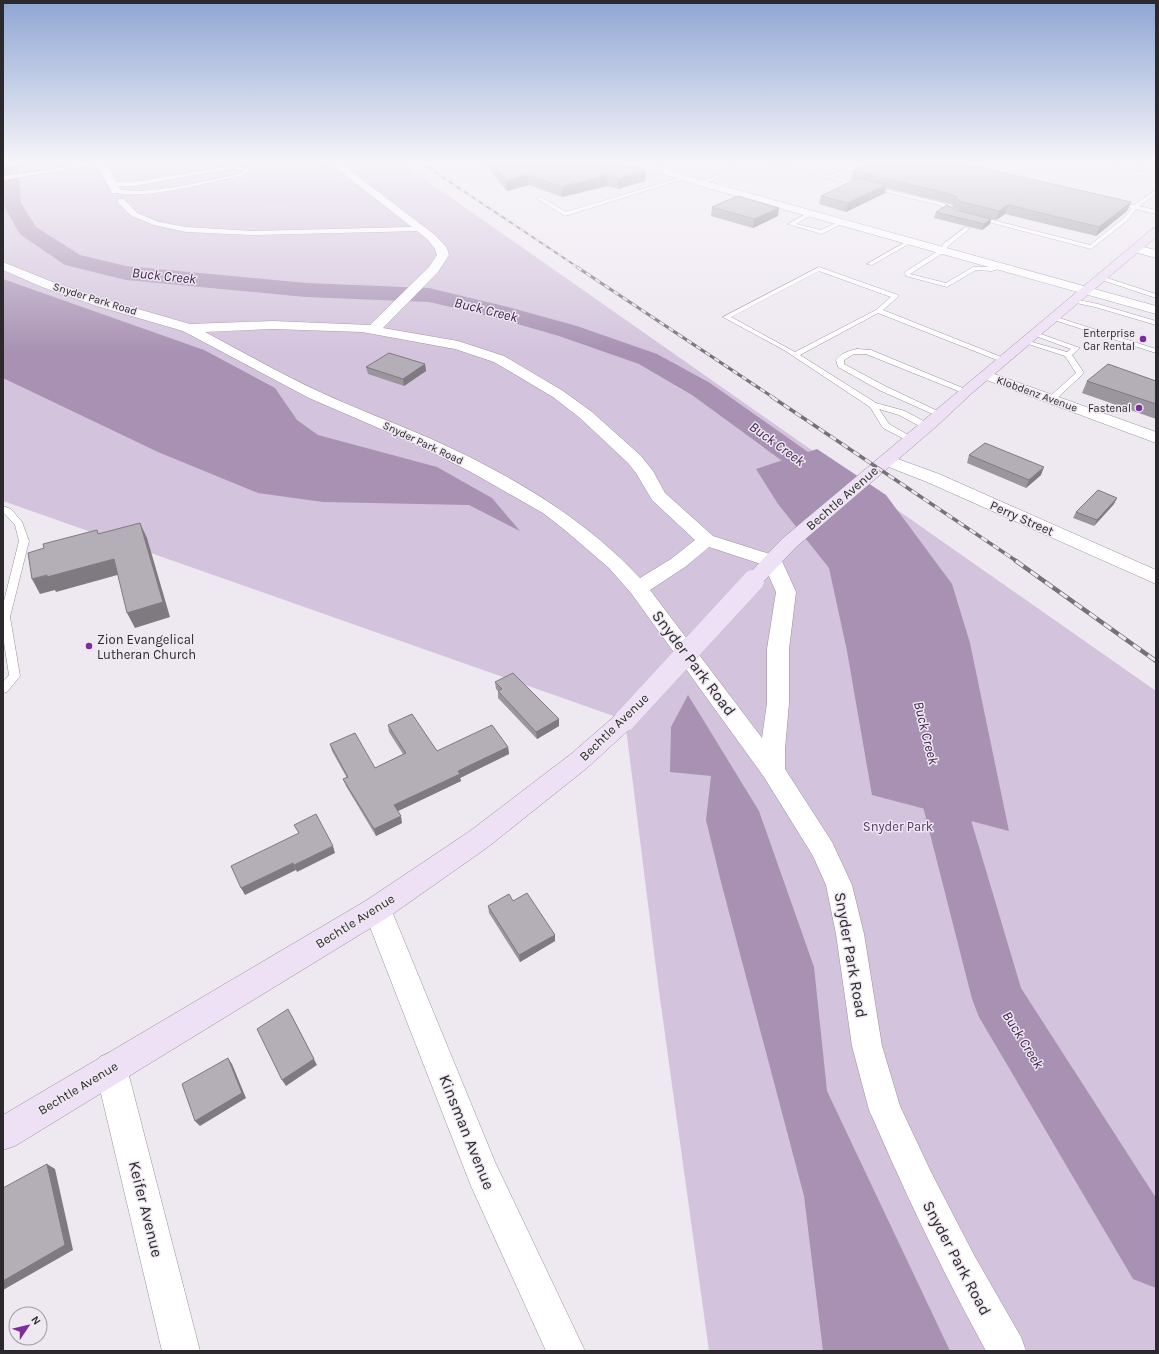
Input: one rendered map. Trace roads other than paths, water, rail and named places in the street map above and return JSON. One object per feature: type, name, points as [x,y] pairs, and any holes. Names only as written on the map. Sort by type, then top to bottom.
[{"type":"main road","name":"Bechtle Avenue","points":[[3,1134],[377,909],[479,839],[579,761],[625,720],[789,543],[887,460],[966,390],[1005,360],[1156,231]]},
{"type":"street","points":[[178,227],[190,230],[243,233],[412,227]]},
{"type":"street","points":[[374,329],[434,269],[443,255],[441,248],[417,227]]},
{"type":"street","points":[[861,227],[1154,307]]},
{"type":"street","points":[[1136,249],[1156,254]]},
{"type":"street","name":"Snyder Park Road","points":[[3,266],[46,284],[102,303],[188,328],[308,392],[424,442],[477,468],[549,509],[573,527],[616,564],[638,588],[773,770],[823,850],[839,885],[850,934],[867,1046],[885,1110],[919,1184],[961,1268],[1007,1351]]},
{"type":"street","name":"Snyder Park Road","points":[[188,328],[307,325],[374,329],[458,345],[499,358],[558,394],[586,415],[634,459],[644,471],[658,496],[706,540]]},
{"type":"street","name":"Klobdenz Avenue","points":[[986,375],[1156,438]]},
{"type":"street","name":"Perry Street","points":[[887,460],[933,478],[1156,578]]},
{"type":"street","points":[[638,588],[678,563],[706,540],[772,560],[786,592],[778,649],[778,703],[773,749],[773,770]]},
{"type":"street","name":"Kinsman Avenue","points":[[377,909],[483,1174],[566,1351]]},
{"type":"street","name":"Keifer Avenue","points":[[111,1068],[180,1351]]},
{"type":"lane","points":[[802,227],[822,232],[832,227]]},
{"type":"lane","points":[[1012,227],[1091,247],[1116,227]]},
{"type":"lane","points":[[966,229],[945,245],[944,250],[907,273],[908,275],[947,286],[975,268],[992,269],[1002,266]]},
{"type":"lane","points":[[870,264],[911,241]]},
{"type":"lane","points":[[795,355],[878,311],[896,296],[819,269],[726,317],[795,355],[873,405],[902,413],[926,426]]},
{"type":"lane","points":[[1101,278],[1156,296]]},
{"type":"lane","points":[[1074,301],[1096,305],[1156,323]]},
{"type":"lane","points":[[878,311],[1005,360]]},
{"type":"lane","points":[[1053,318],[1156,351]]},
{"type":"lane","points":[[1030,338],[1075,346],[1076,348],[1068,355]]},
{"type":"lane","points":[[1030,338],[1068,355],[1080,373],[1051,399]]},
{"type":"lane","points":[[940,414],[882,388],[841,365],[840,360],[843,356],[860,350],[966,390]]},
{"type":"lane","points":[[873,405],[886,426],[911,439]]},
{"type":"lane","points":[[3,509],[8,512],[19,524],[24,541],[5,617],[15,676],[3,689]]},
{"type":"water","points":[[3,279],[204,350],[275,388],[297,420],[318,435],[437,467],[492,498],[520,531],[469,505],[323,502],[258,493],[158,452],[3,378]]},
{"type":"water","points":[[817,449],[886,495],[952,584],[970,643],[1009,831],[872,795],[847,651],[829,568],[778,504],[756,469]]},
{"type":"water","points":[[688,695],[759,811],[814,967],[827,1091],[950,1351],[823,1351],[804,1196],[706,820],[711,776],[670,772],[671,727]]},
{"type":"waterway","name":"Buck Creek","points":[[26,227],[28,231],[73,260],[126,273],[306,290],[429,295],[500,312],[568,331],[648,359],[701,389],[807,465],[831,497]]},
{"type":"waterway","name":"Buck Creek","points":[[933,763],[998,999],[1156,1256]]},
{"type":"railway","points":[[518,227],[579,268]]},
{"type":"railway","points":[[577,267],[774,398]]},
{"type":"railway","points":[[772,397],[1018,562]]},
{"type":"railway","points":[[1016,561],[1156,661]]},
{"type":"place","name":"Enterprise Car Rental","points":[[1143,339]]},
{"type":"place","name":"Fastenal","points":[[1139,408]]},
{"type":"place","name":"Zion Evangelical Lutheran Church","points":[[89,646]]},
{"type":"park label","name":"Snyder Park","points":[[898,826]]}]
